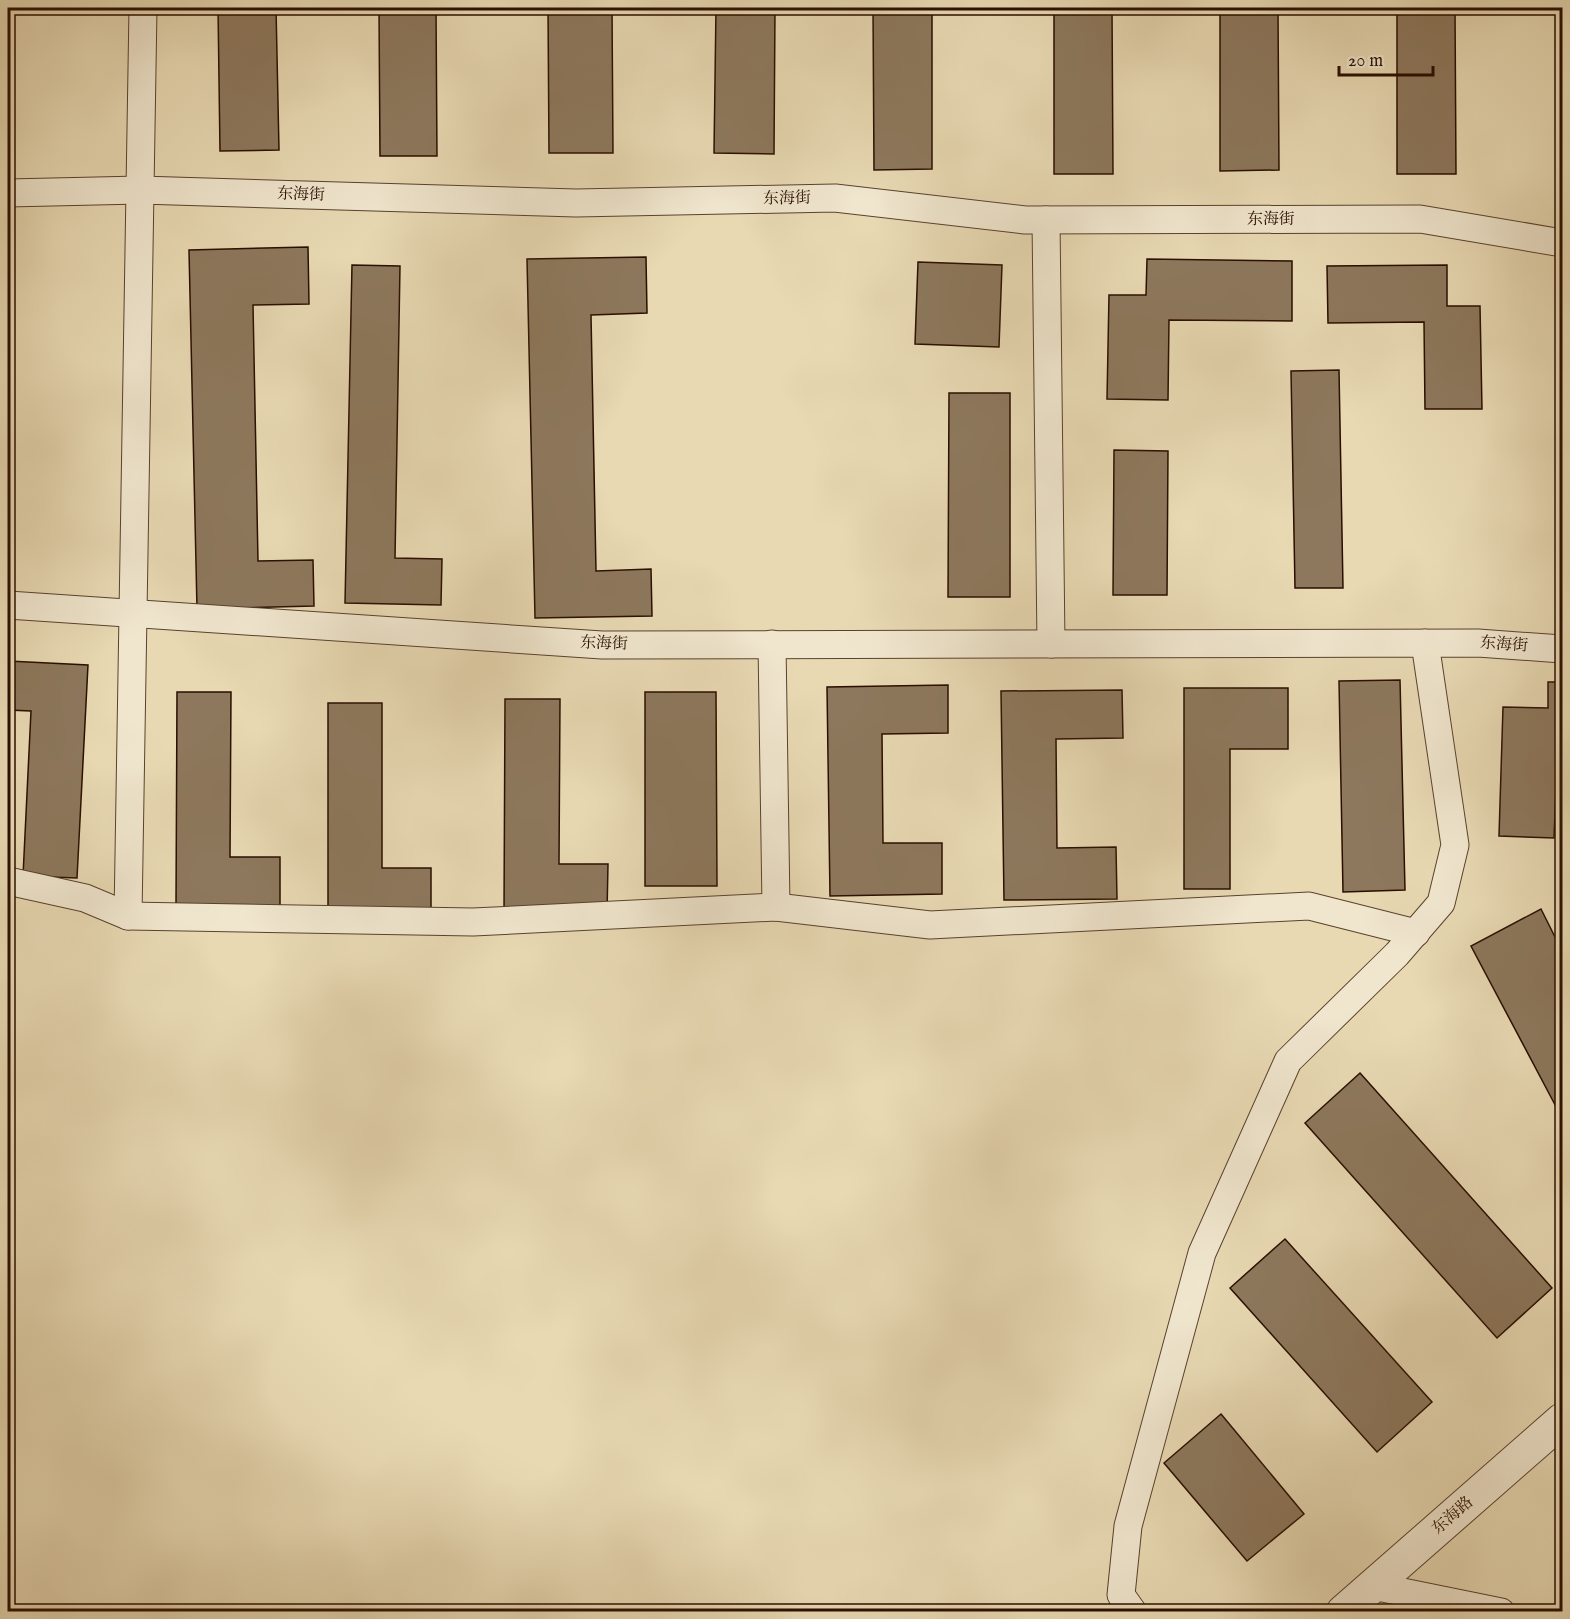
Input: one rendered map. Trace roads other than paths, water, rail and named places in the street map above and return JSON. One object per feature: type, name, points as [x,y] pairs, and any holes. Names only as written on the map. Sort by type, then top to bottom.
[{"type":"street","points":[[128,916],[143,8]]},
{"type":"street","name":"东海街","points":[[8,193],[140,190],[576,202],[836,198],[1025,220],[1420,219],[1563,243]]},
{"type":"street","points":[[1046,220],[1051,644]]},
{"type":"street","name":"东海街","points":[[8,605],[602,645],[1478,643],[1563,649]]},
{"type":"street","points":[[1133,1611],[1121,1595],[1128,1526],[1202,1253],[1288,1061],[1416,933],[1441,903],[1455,845],[1425,643]]},
{"type":"street","points":[[772,644],[776,907]]},
{"type":"street","points":[[8,881],[85,898],[128,916],[473,922],[776,907],[930,925],[1309,906],[1416,933]]},
{"type":"street","name":"东海路","points":[[1343,1611],[1563,1420]]},
{"type":"street","points":[[1373,1586],[1501,1611]]}]
